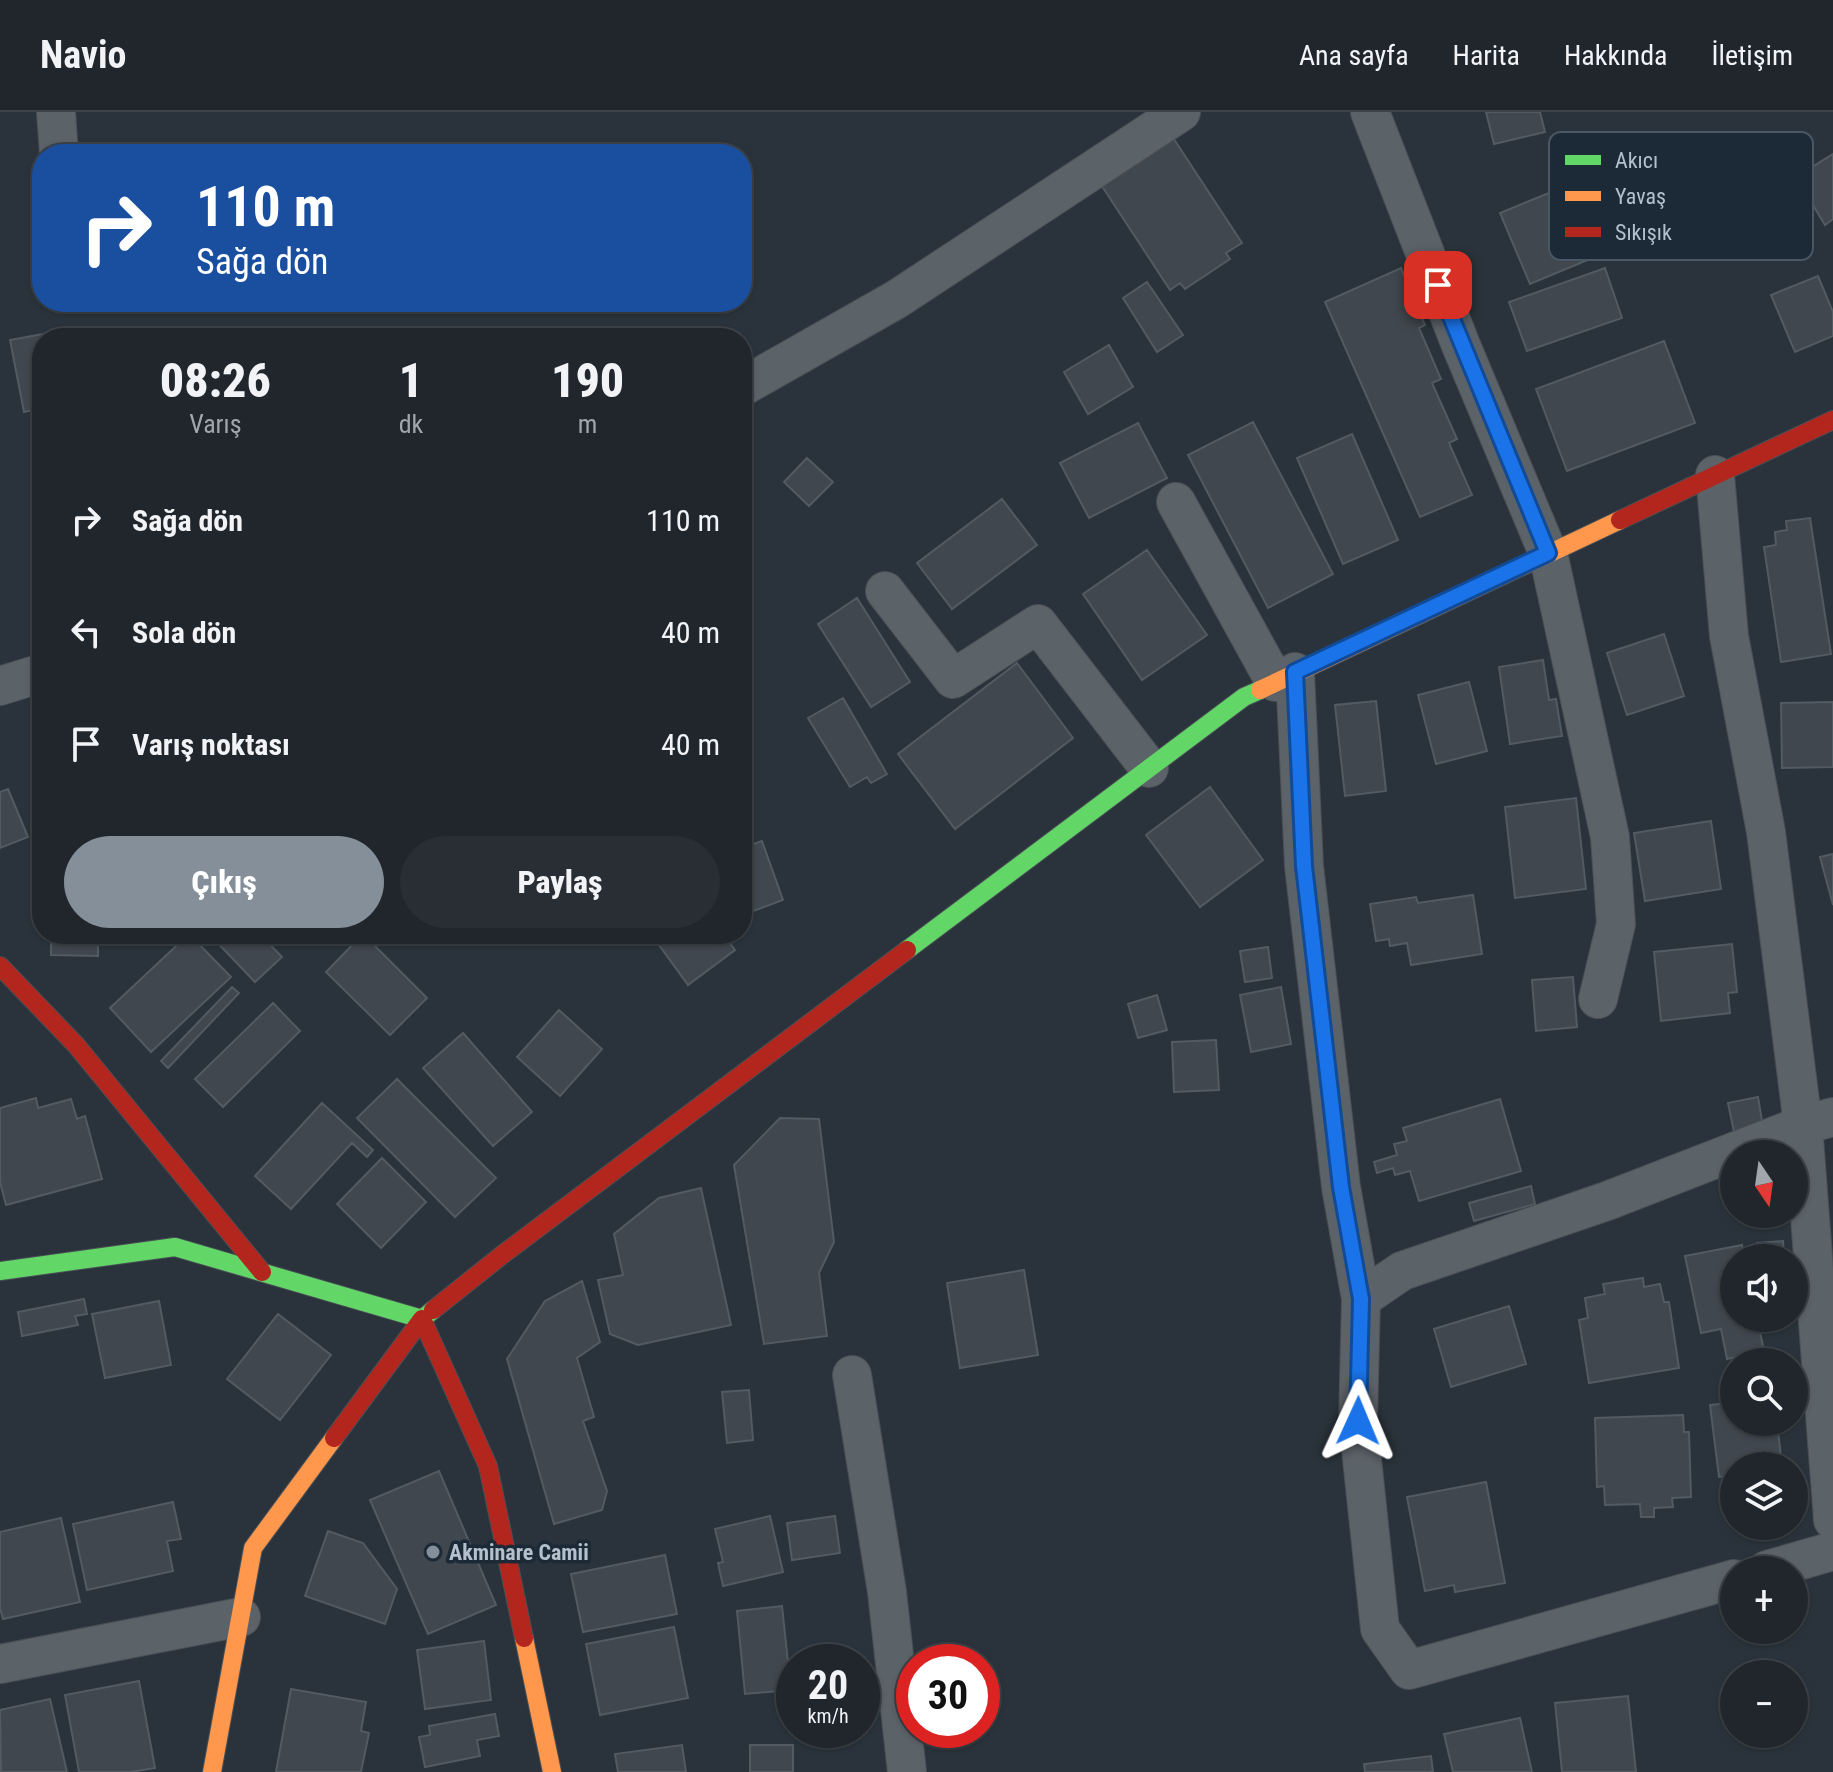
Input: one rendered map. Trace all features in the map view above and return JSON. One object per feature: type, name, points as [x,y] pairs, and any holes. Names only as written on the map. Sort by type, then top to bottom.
[{"type":"main road","points":[[212,1772],[253,1548],[422,1319],[502,1255],[1244,697],[1833,420]]},
{"type":"main road","points":[[0,966],[76,1045],[262,1272]]},
{"type":"main road","points":[[0,1271],[175,1247],[422,1319],[488,1466],[552,1772]]},
{"type":"street","points":[[56,112],[58,144]]},
{"type":"street","points":[[752,381],[897,299],[1181,112]]},
{"type":"street","points":[[1370,112],[1460,343],[1548,553],[1610,837],[1616,924],[1598,999]]},
{"type":"street","points":[[1715,475],[1729,636],[1818,1121],[1833,1520]]},
{"type":"street","points":[[1176,502],[1285,677],[1341,1187],[1361,1299],[1358,1421],[1380,1629],[1409,1670],[1720,1583]]},
{"type":"street","points":[[885,591],[953,679],[1038,624],[1149,768]]},
{"type":"street","points":[[0,686],[32,676]]},
{"type":"street","points":[[1361,1299],[1402,1271],[1607,1201],[1818,1121]]},
{"type":"street","points":[[852,1375],[887,1592],[907,1772]]},
{"type":"street","points":[[1808,1558],[1833,1551]]},
{"type":"street","points":[[0,1664],[241,1617]]},
{"type":"building","points":[[1486,112],[1540,112],[1545,132],[1494,144]]},
{"type":"building","points":[[1168,130],[1242,243],[1226,253],[1230,259],[1185,289],[1180,283],[1170,290],[1096,177]]},
{"type":"building","points":[[1833,154],[1833,219],[1825,225],[1813,205],[1813,166]]},
{"type":"building","points":[[1549,193],[1549,260],[1588,260],[1530,284],[1500,213]]},
{"type":"building","points":[[1401,268],[1425,325],[1419,328],[1441,379],[1432,383],[1457,439],[1449,443],[1472,495],[1420,517],[1325,302]]},
{"type":"building","points":[[1605,268],[1622,318],[1527,351],[1509,302]]},
{"type":"building","points":[[1818,276],[1833,312],[1833,336],[1795,352],[1771,295]]},
{"type":"building","points":[[1147,282],[1183,335],[1157,352],[1123,298]]},
{"type":"building","points":[[32,336],[32,410],[24,412],[10,340]]},
{"type":"building","points":[[1664,341],[1695,423],[1567,471],[1536,389]]},
{"type":"building","points":[[1109,345],[1133,387],[1088,414],[1064,372]]},
{"type":"building","points":[[1253,422],[1333,574],[1268,608],[1188,455]]},
{"type":"building","points":[[1138,423],[1167,478],[1089,518],[1060,463]]},
{"type":"building","points":[[1352,434],[1398,540],[1343,564],[1297,458]]},
{"type":"building","points":[[807,458],[833,482],[809,506],[784,482]]},
{"type":"building","points":[[1002,499],[1037,545],[952,609],[917,563]]},
{"type":"building","points":[[1810,518],[1831,654],[1781,662],[1764,547],[1776,545],[1775,532],[1787,530],[1786,521]]},
{"type":"building","points":[[1147,550],[1207,635],[1142,680],[1083,594]]},
{"type":"building","points":[[857,598],[910,682],[871,707],[818,624]]},
{"type":"building","points":[[1664,634],[1684,696],[1627,715],[1607,653]]},
{"type":"building","points":[[1543,660],[1549,700],[1556,699],[1562,736],[1510,744],[1499,667]]},
{"type":"building","points":[[1017,663],[1073,738],[955,829],[898,754]]},
{"type":"building","points":[[1469,682],[1487,751],[1436,764],[1418,695]]},
{"type":"building","points":[[843,698],[887,774],[871,783],[867,777],[850,787],[808,718]]},
{"type":"building","points":[[1376,701],[1386,791],[1345,796],[1335,705]]},
{"type":"building","points":[[1833,702],[1833,767],[1782,768],[1781,703]]},
{"type":"building","points":[[1210,787],[1263,860],[1200,907],[1146,835]]},
{"type":"building","points":[[8,789],[28,837],[0,848],[0,792]]},
{"type":"building","points":[[1576,798],[1586,889],[1515,898],[1505,807]]},
{"type":"building","points":[[1711,821],[1721,889],[1645,901],[1634,833]]},
{"type":"building","points":[[762,841],[783,900],[752,912],[752,844]]},
{"type":"building","points":[[1833,854],[1833,905],[1820,857]]},
{"type":"building","points":[[1473,895],[1482,954],[1411,965],[1407,943],[1390,946],[1389,939],[1376,941],[1370,904],[1416,897],[1418,903]]},
{"type":"building","points":[[51,944],[98,944],[98,956],[51,955]]},
{"type":"building","points":[[178,944],[199,944],[231,977],[151,1052],[110,1008]]},
{"type":"building","points":[[219,944],[270,944],[282,957],[255,982]]},
{"type":"building","points":[[353,944],[373,944],[427,998],[390,1035],[326,972]]},
{"type":"building","points":[[658,944],[730,944],[735,950],[688,985]]},
{"type":"building","points":[[1732,944],[1737,992],[1728,993],[1730,1013],[1661,1021],[1654,952]]},
{"type":"building","points":[[1268,947],[1272,978],[1245,982],[1240,951]]},
{"type":"building","points":[[1573,977],[1577,1027],[1536,1031],[1532,980]]},
{"type":"building","points":[[232,987],[239,993],[168,1068],[161,1061]]},
{"type":"building","points":[[1281,987],[1291,1044],[1251,1052],[1240,995]]},
{"type":"building","points":[[1157,995],[1167,1030],[1138,1038],[1128,1004]]},
{"type":"building","points":[[273,1003],[300,1031],[223,1107],[195,1079]]},
{"type":"building","points":[[559,1010],[602,1049],[560,1096],[517,1057]]},
{"type":"building","points":[[463,1033],[532,1112],[493,1146],[423,1068]]},
{"type":"building","points":[[1216,1040],[1219,1090],[1174,1092],[1172,1042]]},
{"type":"building","points":[[397,1079],[496,1178],[455,1217],[357,1118]]},
{"type":"building","points":[[1758,1097],[1763,1127],[1734,1132],[1728,1103]]},
{"type":"building","points":[[36,1098],[38,1108],[71,1099],[77,1119],[85,1116],[102,1179],[6,1205],[0,1182],[0,1108]]},
{"type":"building","points":[[1500,1099],[1521,1171],[1419,1201],[1410,1171],[1395,1175],[1393,1168],[1377,1173],[1374,1162],[1397,1155],[1394,1144],[1407,1141],[1403,1128]]},
{"type":"building","points":[[322,1103],[373,1150],[367,1157],[352,1143],[291,1209],[255,1176]]},
{"type":"building","points":[[780,1118],[819,1119],[834,1242],[819,1273],[827,1336],[764,1344],[734,1165]]},
{"type":"building","points":[[382,1158],[426,1202],[381,1248],[337,1204]]},
{"type":"building","points":[[1531,1186],[1535,1204],[1474,1221],[1469,1203]]},
{"type":"building","points":[[701,1188],[731,1325],[638,1345],[610,1334],[598,1280],[623,1275],[614,1234],[659,1198]]},
{"type":"building","points":[[1783,1241],[1783,1244],[1757,1244]]},
{"type":"building","points":[[1720,1249],[1720,1329],[1701,1333],[1685,1256]]},
{"type":"building","points":[[1024,1270],[1038,1355],[960,1368],[947,1283]]},
{"type":"building","points":[[1643,1278],[1644,1287],[1660,1284],[1664,1302],[1669,1302],[1679,1368],[1589,1383],[1579,1320],[1588,1318],[1585,1298],[1605,1294],[1603,1284]]},
{"type":"building","points":[[582,1281],[600,1342],[577,1358],[594,1417],[583,1421],[607,1491],[602,1510],[554,1524],[507,1359],[545,1301]]},
{"type":"building","points":[[84,1299],[87,1314],[75,1316],[78,1325],[22,1336],[18,1312]]},
{"type":"building","points":[[159,1301],[171,1365],[105,1378],[92,1314]]},
{"type":"building","points":[[1509,1306],[1526,1364],[1451,1387],[1434,1329]]},
{"type":"building","points":[[278,1314],[331,1355],[280,1420],[227,1379]]},
{"type":"building","points":[[1722,1332],[1760,1332],[1763,1348],[1725,1348]]},
{"type":"building","points":[[749,1390],[753,1440],[727,1443],[722,1392]]},
{"type":"building","points":[[1720,1404],[1720,1436],[1779,1436],[1780,1452],[1720,1452],[1719,1477],[1710,1405]]},
{"type":"building","points":[[1683,1415],[1684,1432],[1689,1432],[1691,1497],[1672,1498],[1673,1507],[1654,1508],[1654,1517],[1641,1517],[1640,1504],[1605,1505],[1604,1486],[1597,1487],[1595,1418]]},
{"type":"building","name":"Akminare Camii","points":[[439,1471],[496,1605],[428,1634],[370,1500]]},
{"type":"building","points":[[1486,1482],[1505,1583],[1455,1592],[1454,1585],[1425,1591],[1407,1497]]},
{"type":"building","points":[[173,1502],[181,1539],[167,1541],[173,1571],[87,1590],[73,1524]]},
{"type":"building","points":[[770,1516],[783,1572],[723,1586],[718,1563],[723,1562],[715,1529]]},
{"type":"building","points":[[835,1516],[840,1553],[792,1560],[787,1523]]},
{"type":"building","points":[[61,1518],[80,1602],[3,1619],[0,1608],[0,1532]]},
{"type":"building","points":[[328,1531],[363,1543],[397,1589],[385,1624],[305,1596]]},
{"type":"building","points":[[665,1555],[677,1614],[583,1632],[571,1574]]},
{"type":"building","points":[[782,1606],[786,1644],[776,1644],[776,1691],[745,1694],[737,1611]]},
{"type":"building","points":[[674,1627],[688,1698],[600,1715],[586,1644]]},
{"type":"building","points":[[484,1641],[491,1700],[425,1709],[417,1650]]},
{"type":"building","points":[[139,1681],[155,1768],[131,1772],[79,1772],[65,1695]]},
{"type":"building","points":[[291,1689],[366,1702],[361,1731],[369,1733],[361,1772],[276,1772]]},
{"type":"building","points":[[1628,1696],[1636,1772],[1562,1772],[1555,1703]]},
{"type":"building","points":[[50,1699],[67,1772],[1,1772],[0,1710]]},
{"type":"building","points":[[495,1714],[499,1736],[477,1740],[480,1756],[425,1767],[419,1737],[430,1735],[429,1726]]},
{"type":"building","points":[[1520,1718],[1532,1772],[1453,1772],[1444,1734]]},
{"type":"building","points":[[682,1745],[686,1772],[618,1772],[615,1754]]},
{"type":"building","points":[[750,1745],[793,1748],[793,1772],[750,1772]]},
{"type":"building","points":[[1431,1756],[1433,1772],[1365,1772],[1364,1764]]},
{"type":"traffic: fast","points":[[907,950],[1244,697],[1260,690]]},
{"type":"traffic: fast","points":[[0,1271],[175,1247],[422,1319],[433,1310]]},
{"type":"traffic: slow","points":[[1260,690],[1620,520]]},
{"type":"traffic: slow","points":[[212,1772],[253,1548],[334,1438]]},
{"type":"traffic: slow","points":[[524,1638],[552,1772]]},
{"type":"traffic: jam","points":[[1620,520],[1833,420]]},
{"type":"traffic: jam","points":[[433,1310],[907,950]]},
{"type":"traffic: jam","points":[[0,966],[76,1045],[262,1272]]},
{"type":"traffic: jam","points":[[334,1438],[422,1319],[488,1466],[524,1638]]},
{"type":"place","name":"Akminare Camii","points":[[433,1552]]},
{"type":"route","points":[[1358,1421],[1361,1299],[1341,1187],[1304,866],[1295,672],[1548,553],[1438,285]]}]
